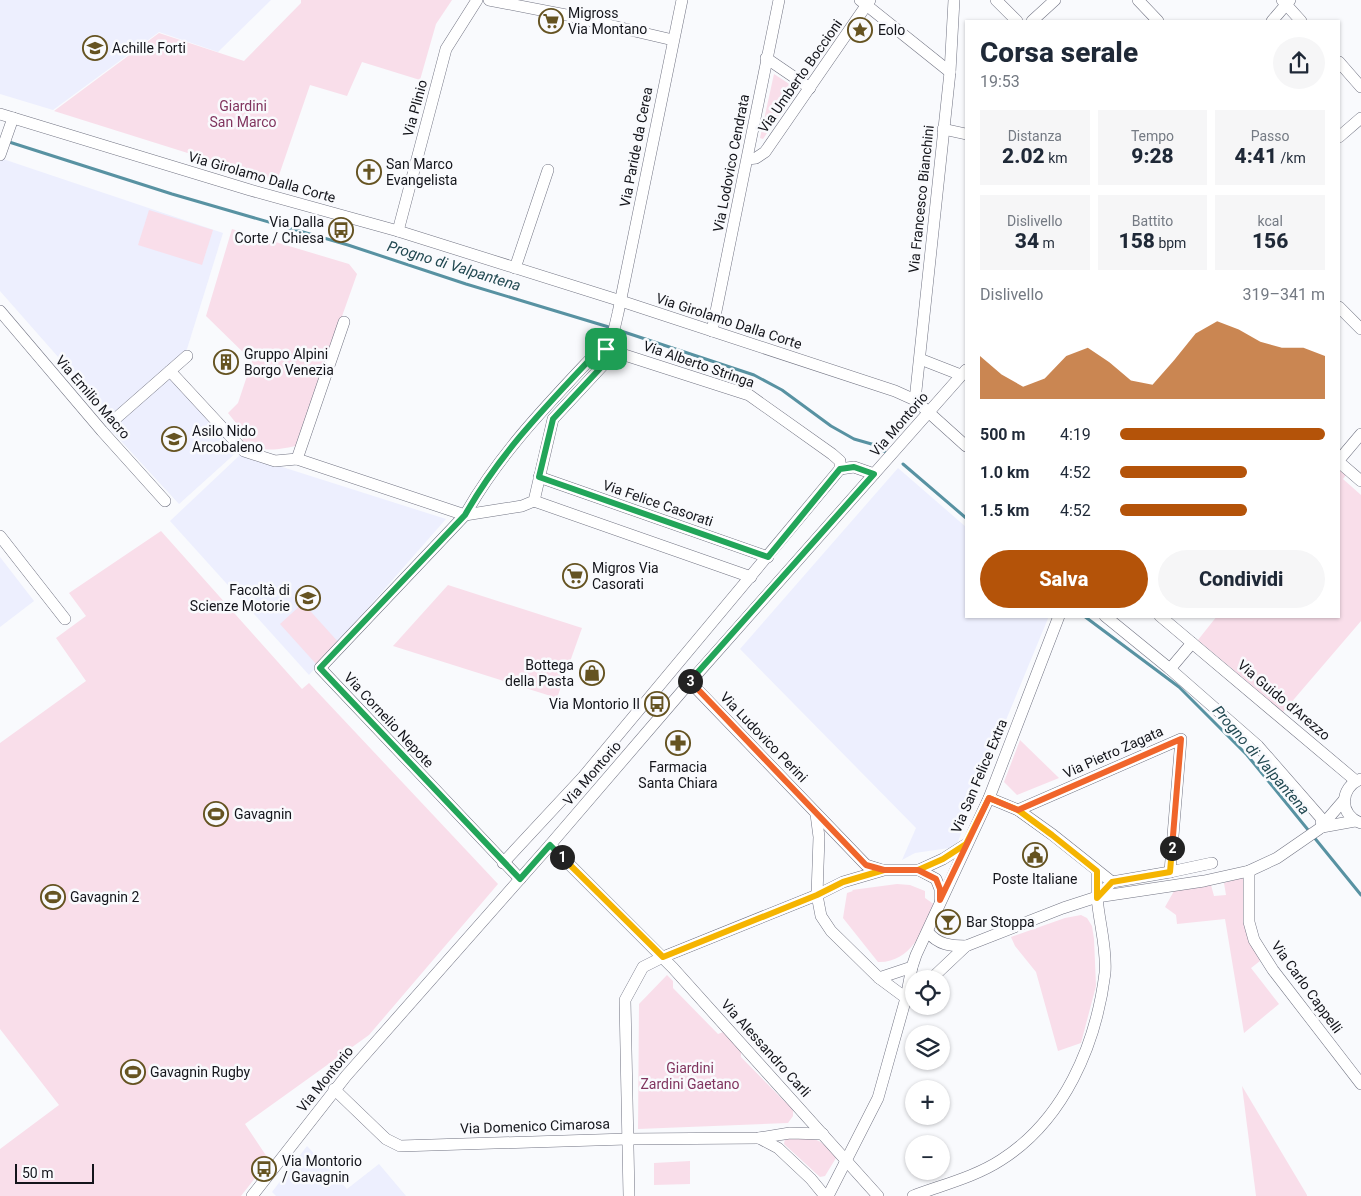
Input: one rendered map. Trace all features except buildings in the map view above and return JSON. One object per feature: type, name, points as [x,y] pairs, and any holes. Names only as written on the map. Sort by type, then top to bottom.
[{"type":"street","name":"Via Plinio","points":[[398,231],[446,49],[477,0]]},
{"type":"street","points":[[489,0],[566,15],[673,40]]},
{"type":"street","name":"Via Paride da Cerea","points":[[534,501],[553,419],[606,362],[606,349],[614,330],[621,301],[682,0]]},
{"type":"street","name":"Via Lodovico Cendrata","points":[[712,331],[748,159],[778,0]]},
{"type":"street","name":"Via Francesco Bianchini","points":[[916,400],[942,129],[950,72],[954,0]]},
{"type":"street","points":[[996,0],[1016,20]]},
{"type":"street","points":[[1033,20],[1056,0]]},
{"type":"street","points":[[1138,0],[1157,20]]},
{"type":"street","points":[[865,2],[950,72]]},
{"type":"street","name":"Via Umberto Boccioni","points":[[748,159],[756,158],[765,152],[810,88],[865,2]]},
{"type":"street","points":[[1273,20],[1286,2],[1300,20]]},
{"type":"street","points":[[766,58],[810,88]]},
{"type":"street","points":[[1340,63],[1361,87]]},
{"type":"street","name":"Via Girolamo Dalla Corte","points":[[0,114],[250,190],[398,231],[621,301],[894,391],[916,400],[929,412]]},
{"type":"street","points":[[0,155],[13,118]]},
{"type":"street","points":[[1340,136],[1361,118]]},
{"type":"street","points":[[942,129],[965,134]]},
{"type":"street","points":[[516,268],[548,170]]},
{"type":"street","points":[[1340,308],[1361,329]]},
{"type":"street","name":"Via Emilio Macro","points":[[0,311],[102,431],[165,500]]},
{"type":"street","points":[[297,460],[344,322]]},
{"type":"street","points":[[465,515],[478,492],[529,425],[595,354],[606,349]]},
{"type":"street","name":"Via Alberto Stringa","points":[[606,349],[749,395],[832,454],[840,461],[840,469]]},
{"type":"street","points":[[114,420],[187,356]]},
{"type":"street","name":"Via Montorio","points":[[256,1195],[334,1089],[964,372],[920,358]]},
{"type":"street","points":[[170,371],[244,451],[275,461],[297,460],[465,515],[522,506],[534,501],[751,577]]},
{"type":"street","points":[[929,412],[965,445]]},
{"type":"street","points":[[1340,460],[1361,434]]},
{"type":"street","points":[[1340,462],[1361,481]]},
{"type":"street","points":[[840,469],[854,467],[874,474]]},
{"type":"street","name":"Via Montorio","points":[[503,863],[583,777],[840,469]]},
{"type":"street","name":"Via Felice Casorati","points":[[539,477],[768,557]]},
{"type":"street","name":"Via Cornelio Nepote","points":[[465,515],[320,668],[520,879]]},
{"type":"street","points":[[0,536],[65,619]]},
{"type":"street","name":"Via San Felice Extra","points":[[912,970],[940,900],[989,798],[1058,618]]},
{"type":"street","points":[[1107,618],[1170,669],[1258,746],[1321,818],[1320,828]]},
{"type":"street","name":"Via Guido d'Arezzo","points":[[1162,618],[1358,780]]},
{"type":"street","points":[[1170,669],[1192,643]]},
{"type":"street","name":"Via Ludovico Perini","points":[[690,682],[866,865],[884,870]]},
{"type":"street","name":"Via Pietro Zagata","points":[[1018,810],[1181,739],[1170,872]]},
{"type":"street","points":[[1358,780],[1345,792],[1344,800],[1346,812],[1358,822]]},
{"type":"street","points":[[989,798],[1018,810],[1112,882]]},
{"type":"street","points":[[928,932],[934,940],[949,946],[966,946],[1063,908],[1097,898],[1204,880],[1250,870],[1278,858],[1304,841],[1320,828],[1344,800]]},
{"type":"street","points":[[816,814],[819,836],[817,895],[821,916],[831,931],[879,978],[905,993]]},
{"type":"street","points":[[1320,828],[1358,822]]},
{"type":"street","points":[[629,1196],[625,1000],[643,967],[779,909],[817,895],[843,882],[884,870],[918,870],[943,859],[966,844]]},
{"type":"street","name":"Via Alessandro Carli","points":[[550,845],[663,957],[878,1196]]},
{"type":"street","points":[[1097,898],[1112,882],[1212,863]]},
{"type":"street","points":[[918,870],[936,879],[940,889],[940,900]]},
{"type":"street","name":"Via Carlo Cappelli","points":[[1250,870],[1249,922],[1254,940],[1272,970],[1361,1084]]},
{"type":"street","points":[[913,1196],[970,1175],[1000,1160],[1024,1143],[1047,1119],[1067,1091],[1080,1067],[1094,1029],[1105,972],[1104,944],[1097,898],[1097,871]]},
{"type":"street","points":[[941,970],[966,946]]},
{"type":"street","points":[[879,978],[912,967]]},
{"type":"street","name":"Via San Felice Extra","points":[[827,1196],[878,1098],[905,1012]]},
{"type":"street","name":"Via Domenico Cimarosa","points":[[334,1089],[386,1139],[400,1146],[627,1139],[759,1138],[790,1133],[823,1134]]},
{"type":"street","points":[[759,1138],[778,1148],[827,1196]]},
{"type":"shaded area","points":[[0,0],[271,0],[218,52],[159,32],[53,110],[0,94]]},
{"type":"shaded area","points":[[0,158],[223,233],[184,354],[111,417],[0,291]]},
{"type":"shaded area","name":"Asilo Nido Arcobaleno","points":[[169,377],[239,450],[179,504],[110,429]]},
{"type":"shaded area","name":"Facoltà di Scienze Motorie","points":[[241,454],[446,519],[309,675],[170,521]]},
{"type":"shaded area","points":[[898,468],[965,526],[965,618],[1048,618],[980,783],[956,847],[915,853],[902,860],[916,828],[740,649]]},
{"type":"shaded area","points":[[0,557],[34,601],[0,627]]},
{"type":"shaded area","points":[[307,1146],[347,1189],[379,1164],[406,1196],[276,1196],[272,1192]]},
{"type":"green space","name":"Giardini San Marco","points":[[301,0],[452,0],[436,24],[420,80],[362,62],[347,96],[310,85],[277,181],[54,111],[159,33],[244,61],[301,3]]},
{"type":"green space","points":[[774,74],[797,89],[763,139],[760,138]]},
{"type":"green space","points":[[149,210],[213,230],[202,265],[138,245]]},
{"type":"green space","points":[[232,229],[349,264],[357,274],[296,446],[268,450],[242,441],[244,433],[228,413],[238,403],[252,361],[206,316]]},
{"type":"green space","points":[[1340,471],[1346,475],[1343,479],[1361,495],[1361,621],[1283,712],[1198,640],[1215,618],[1340,618]]},
{"type":"green space","name":"Gavagnin","points":[[161,531],[302,689],[309,683],[498,884],[369,1035],[245,1124],[269,1160],[241,1196],[0,1196],[0,1149],[59,1105],[0,1029],[0,743],[86,681],[56,638],[86,616],[69,593]]},
{"type":"green space","points":[[448,585],[582,628],[557,698],[393,646]]},
{"type":"green space","points":[[303,603],[340,644],[317,665],[280,624]]},
{"type":"green space","points":[[1020,740],[1059,778],[1017,795],[1004,782]]},
{"type":"green space","points":[[1243,877],[1243,913],[1249,941],[1260,961],[1251,968],[1279,1004],[1244,1033],[1225,919],[1177,924],[1176,915],[1165,907],[1174,891],[1211,885],[1214,896],[1226,895],[1224,883]]},
{"type":"green space","points":[[897,884],[910,885],[925,891],[925,898],[935,905],[926,925],[907,951],[889,961],[878,962],[843,918],[847,893],[852,890]]},
{"type":"green space","points":[[1081,915],[1087,918],[1092,926],[1096,986],[1081,1043],[1058,1051],[1036,972],[1015,946],[1011,937],[1065,918]]},
{"type":"green space","name":"Giardini Zardini Gaetano","points":[[667,975],[673,981],[673,988],[718,1034],[726,1031],[741,1046],[741,1057],[785,1102],[789,1101],[793,1108],[793,1116],[788,1123],[638,1129],[639,1004]]},
{"type":"green space","points":[[1242,1086],[1307,1195],[1307,1196],[1256,1196]]},
{"type":"green space","points":[[785,1138],[808,1138],[824,1144],[836,1156],[825,1176],[820,1177],[784,1144]]},
{"type":"green space","points":[[690,1161],[690,1184],[654,1185],[654,1163]]},
{"type":"waterway","name":"Progno di Valpantena","points":[[6,141],[172,194],[348,245],[466,284],[612,328]]},
{"type":"waterway","name":"Progno di Valpantena","points":[[618,330],[754,375],[782,390],[831,426],[854,439],[875,445],[885,452]]},
{"type":"waterway","name":"Progno di Valpantena","points":[[903,464],[965,517]]},
{"type":"waterway","name":"Progno di Valpantena","points":[[1087,618],[1179,687],[1247,755],[1361,895]]},
{"type":"place","name":"Migross Via Montano","points":[[551,21]]},
{"type":"place","name":"Eolo","points":[[860,30]]},
{"type":"place","name":"Achille Forti","points":[[95,48]]},
{"type":"place","name":"San Marco Evangelista","points":[[369,172]]},
{"type":"place","name":"Via Dalla Corte / Chiesa","points":[[341,230]]},
{"type":"place","name":"Gruppo Alpini Borgo Venezia","points":[[226,362]]},
{"type":"place","name":"Asilo Nido Arcobaleno","points":[[174,439]]},
{"type":"place","name":"Migros Via Casorati","points":[[575,576]]},
{"type":"place","name":"Facoltà di Scienze Motorie","points":[[308,598]]},
{"type":"place","name":"Bottega della Pasta","points":[[592,673]]},
{"type":"place","name":"Via Montorio II","points":[[657,704]]},
{"type":"place","name":"Farmacia Santa Chiara","points":[[678,743]]},
{"type":"place","name":"Gavagnin","points":[[216,814]]},
{"type":"place","name":"Poste Italiane","points":[[1035,855]]},
{"type":"place","name":"Gavagnin 2","points":[[53,897]]},
{"type":"place","name":"Bar Stoppa","points":[[948,922]]},
{"type":"place","name":"Gavagnin Rugby","points":[[133,1072]]},
{"type":"place","name":"Via Montorio / Gavagnin","points":[[264,1169]]},
{"type":"route","points":[[606,349],[595,354],[529,425],[478,492],[465,515],[320,668],[520,879],[550,845],[663,957],[817,895],[843,882],[884,870],[918,870],[943,859],[966,844],[989,798],[1018,810],[1097,871],[1097,898],[1112,882],[1170,872],[1181,739],[1018,810],[989,798],[940,900],[940,889],[936,879],[918,870],[884,870],[866,865],[690,682],[874,474],[854,467],[840,469],[768,557],[539,477],[553,419],[606,362],[606,349]]}]
